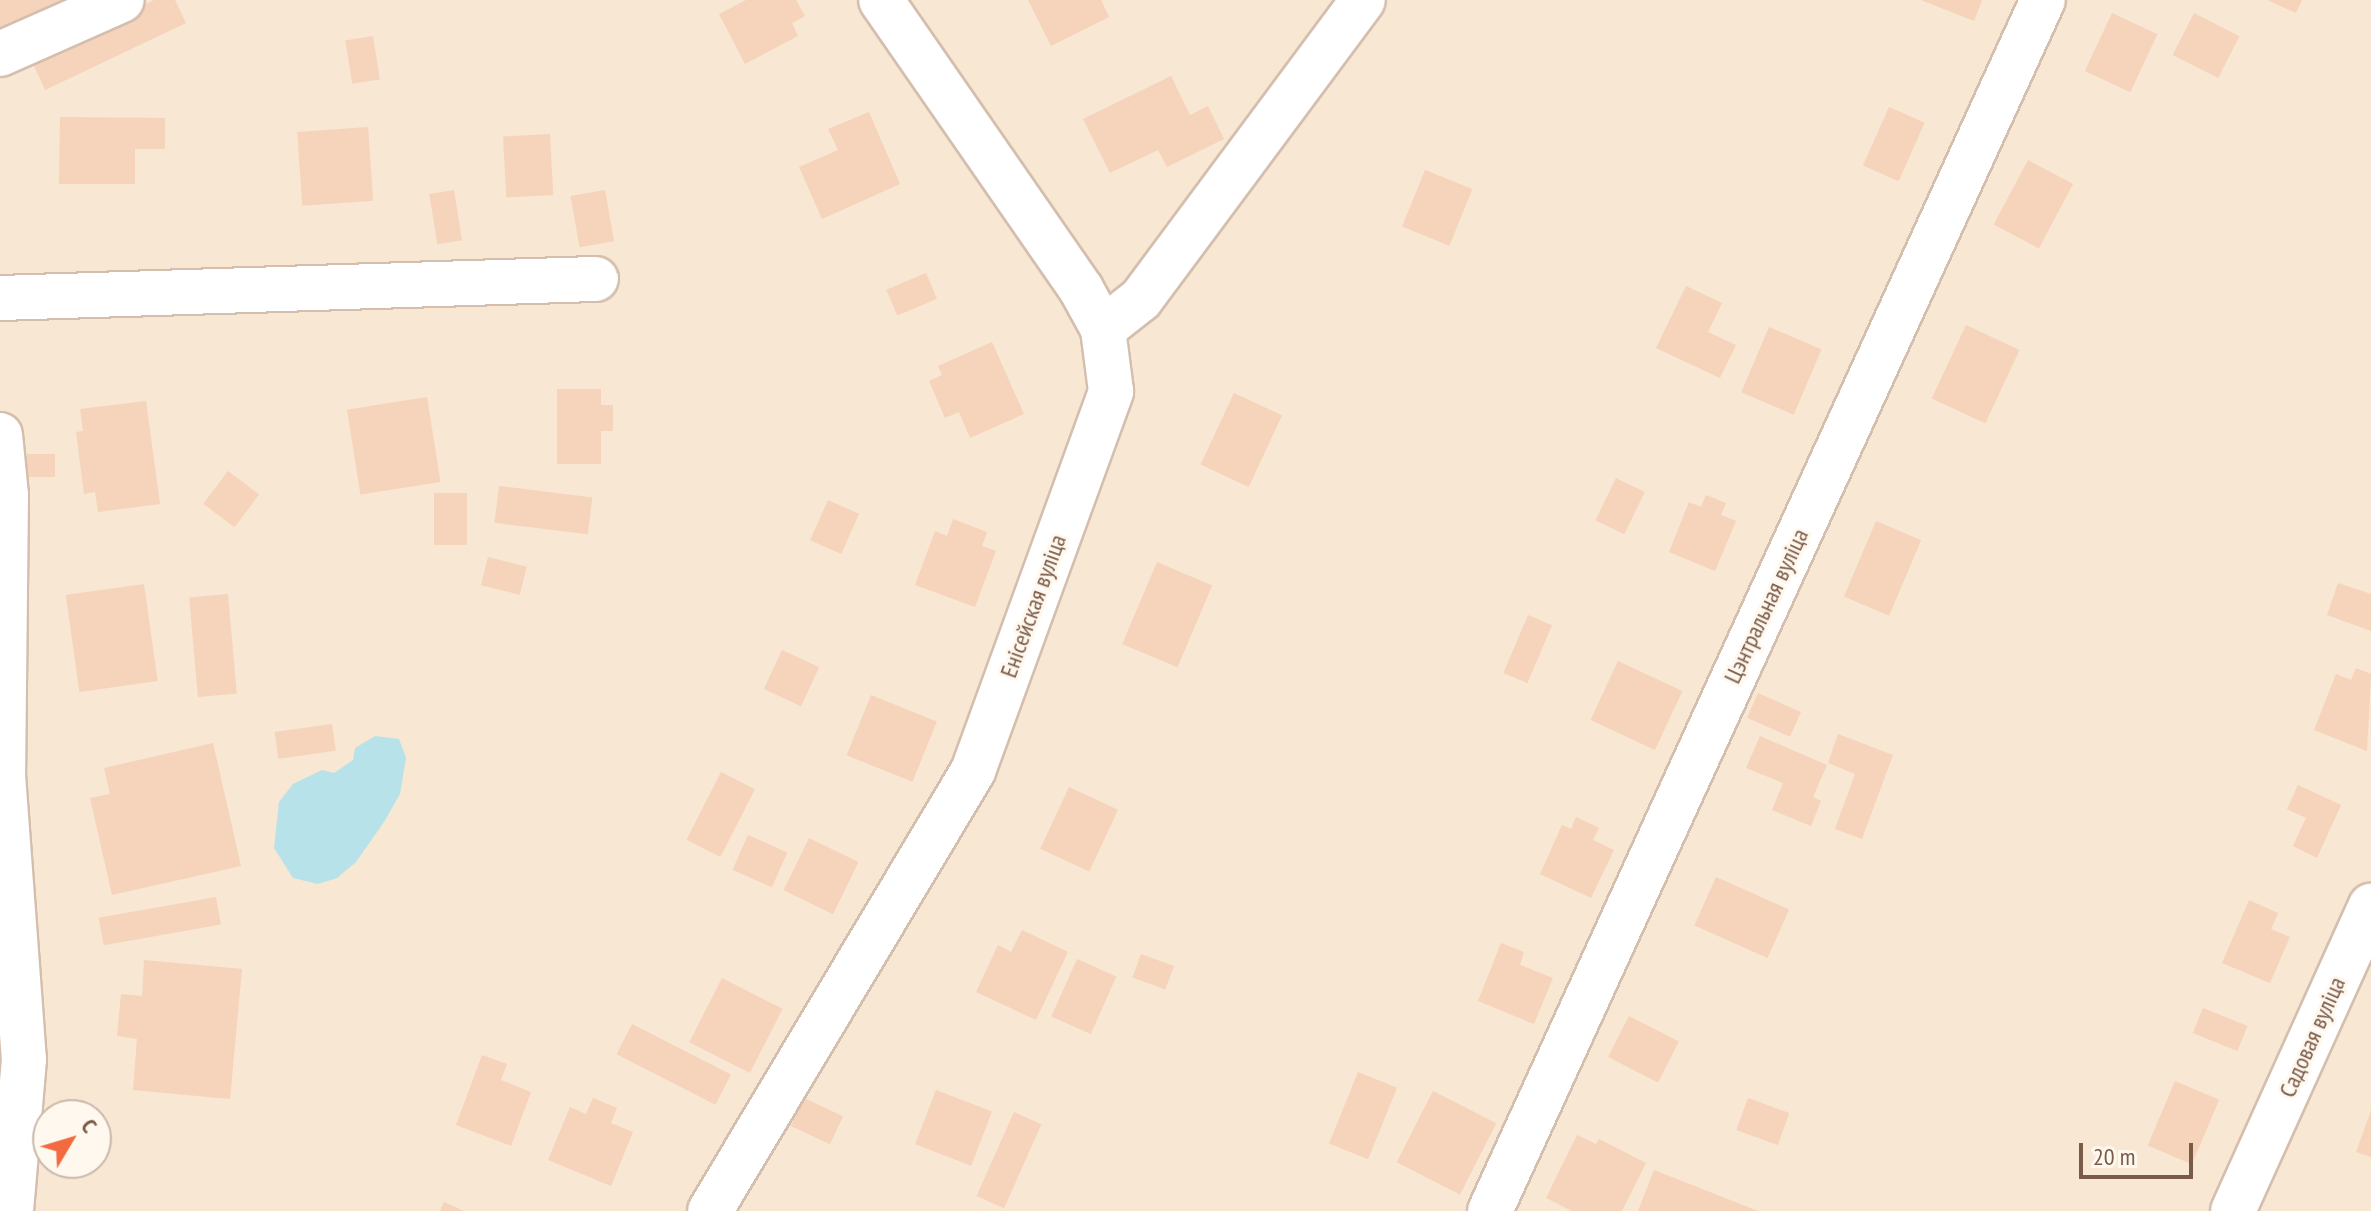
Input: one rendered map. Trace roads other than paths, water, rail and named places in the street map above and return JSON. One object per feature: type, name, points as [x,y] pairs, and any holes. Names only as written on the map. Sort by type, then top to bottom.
[{"type":"street","points":[[0,54],[122,0]]},
{"type":"street","name":"Енісейская вуліца","points":[[710,1211],[973,771],[1111,391],[1103,329],[881,0]]},
{"type":"street","points":[[1103,329],[1141,299],[1363,0]]},
{"type":"street","name":"Цэнтральная вуліца","points":[[1490,1211],[2043,0]]},
{"type":"street","points":[[0,298],[596,279]]},
{"type":"street","points":[[0,435],[3,495],[3,775],[24,1059],[11,1211]]},
{"type":"street","name":"Садовая вуліца","points":[[2233,1211],[2371,906]]},
{"type":"water","points":[[375,736],[399,739],[406,758],[400,794],[384,822],[356,862],[337,878],[318,884],[293,878],[274,848],[279,802],[293,784],[322,770],[334,773],[353,760],[355,748]]}]
